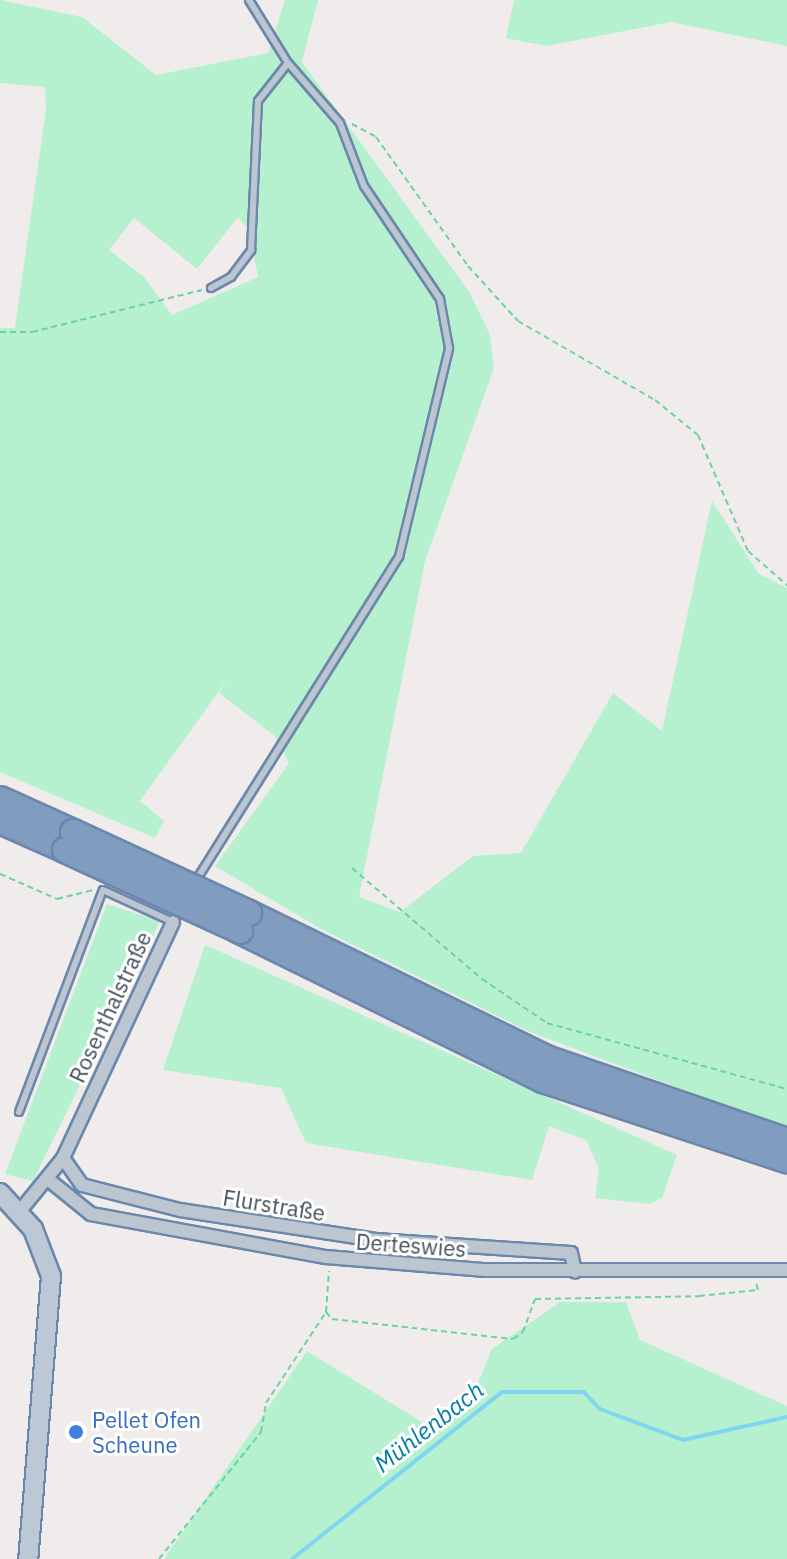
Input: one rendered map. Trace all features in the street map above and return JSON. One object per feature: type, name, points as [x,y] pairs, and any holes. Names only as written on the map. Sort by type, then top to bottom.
[{"type":"highway","points":[[0,799],[69,841],[546,1058],[661,1103],[787,1141]]},
{"type":"highway","points":[[0,821],[69,841]]},
{"type":"highway","points":[[245,922],[543,1080],[787,1160]]},
{"type":"main road","points":[[0,1193],[20,1211],[51,1276],[28,1559]]},
{"type":"street","name":"Rosenthalstraße","points":[[20,1211],[49,1180],[63,1158],[173,922]]},
{"type":"street","name":"Flurstraße","points":[[63,1158],[82,1185],[180,1210],[376,1240],[571,1253],[575,1272]]},
{"type":"street","name":"Derteswies","points":[[49,1180],[91,1214],[326,1257],[575,1272],[787,1270]]},
{"type":"lane","points":[[173,922],[381,595],[399,557],[446,372],[448,326],[440,299],[364,186],[340,123],[288,63],[249,0]]},
{"type":"lane","points":[[211,288],[231,277],[251,250],[258,101],[288,63]]},
{"type":"lane","name":"Rosenthalstraße","points":[[19,1112],[103,890],[173,922]]},
{"type":"path","points":[[340,123],[362,126],[376,137],[468,266],[518,321],[655,400],[698,435],[748,551],[787,585]]},
{"type":"path","points":[[0,332],[32,332],[211,288]]},
{"type":"path","points":[[352,868],[482,979],[547,1023],[787,1089]]},
{"type":"path","points":[[0,874],[57,899],[103,890]]},
{"type":"path","points":[[159,1559],[261,1432],[266,1403],[326,1312],[326,1257]]},
{"type":"path","points":[[326,1312],[332,1319],[513,1339],[523,1332],[535,1299],[758,1290],[754,1272]]},
{"type":"green space","points":[[0,0],[82,17],[156,75],[268,53],[285,0],[318,0],[302,62],[470,293],[490,335],[494,368],[425,561],[359,897],[400,912],[473,856],[521,853],[613,693],[662,731],[712,501],[759,574],[787,588],[787,1129],[530,1032],[321,929],[215,866],[289,763],[275,736],[219,693],[230,676],[140,801],[164,821],[155,838],[0,772],[0,328],[15,328],[46,109],[45,87],[0,83]],"holes":[[[238,217],[249,231],[258,277],[172,315],[144,277],[109,250],[134,218],[197,269]]]},
{"type":"green space","points":[[514,0],[787,0],[787,46],[671,22],[547,46],[506,38]]},
{"type":"green space","points":[[107,904],[160,921],[33,1181],[5,1174]]},
{"type":"green space","points":[[205,945],[677,1155],[662,1198],[649,1204],[595,1198],[599,1168],[586,1140],[549,1126],[532,1180],[306,1143],[281,1088],[163,1070]]},
{"type":"green space","points":[[560,1302],[626,1302],[640,1340],[787,1406],[787,1559],[164,1559],[307,1351],[436,1431],[470,1403],[492,1349]]},
{"type":"waterway","name":"Mühlenbach","points":[[292,1559],[502,1392],[584,1392],[600,1409],[683,1440],[787,1417]]},
{"type":"place","name":"Pellet Ofen Scheune","points":[[76,1432]]}]
